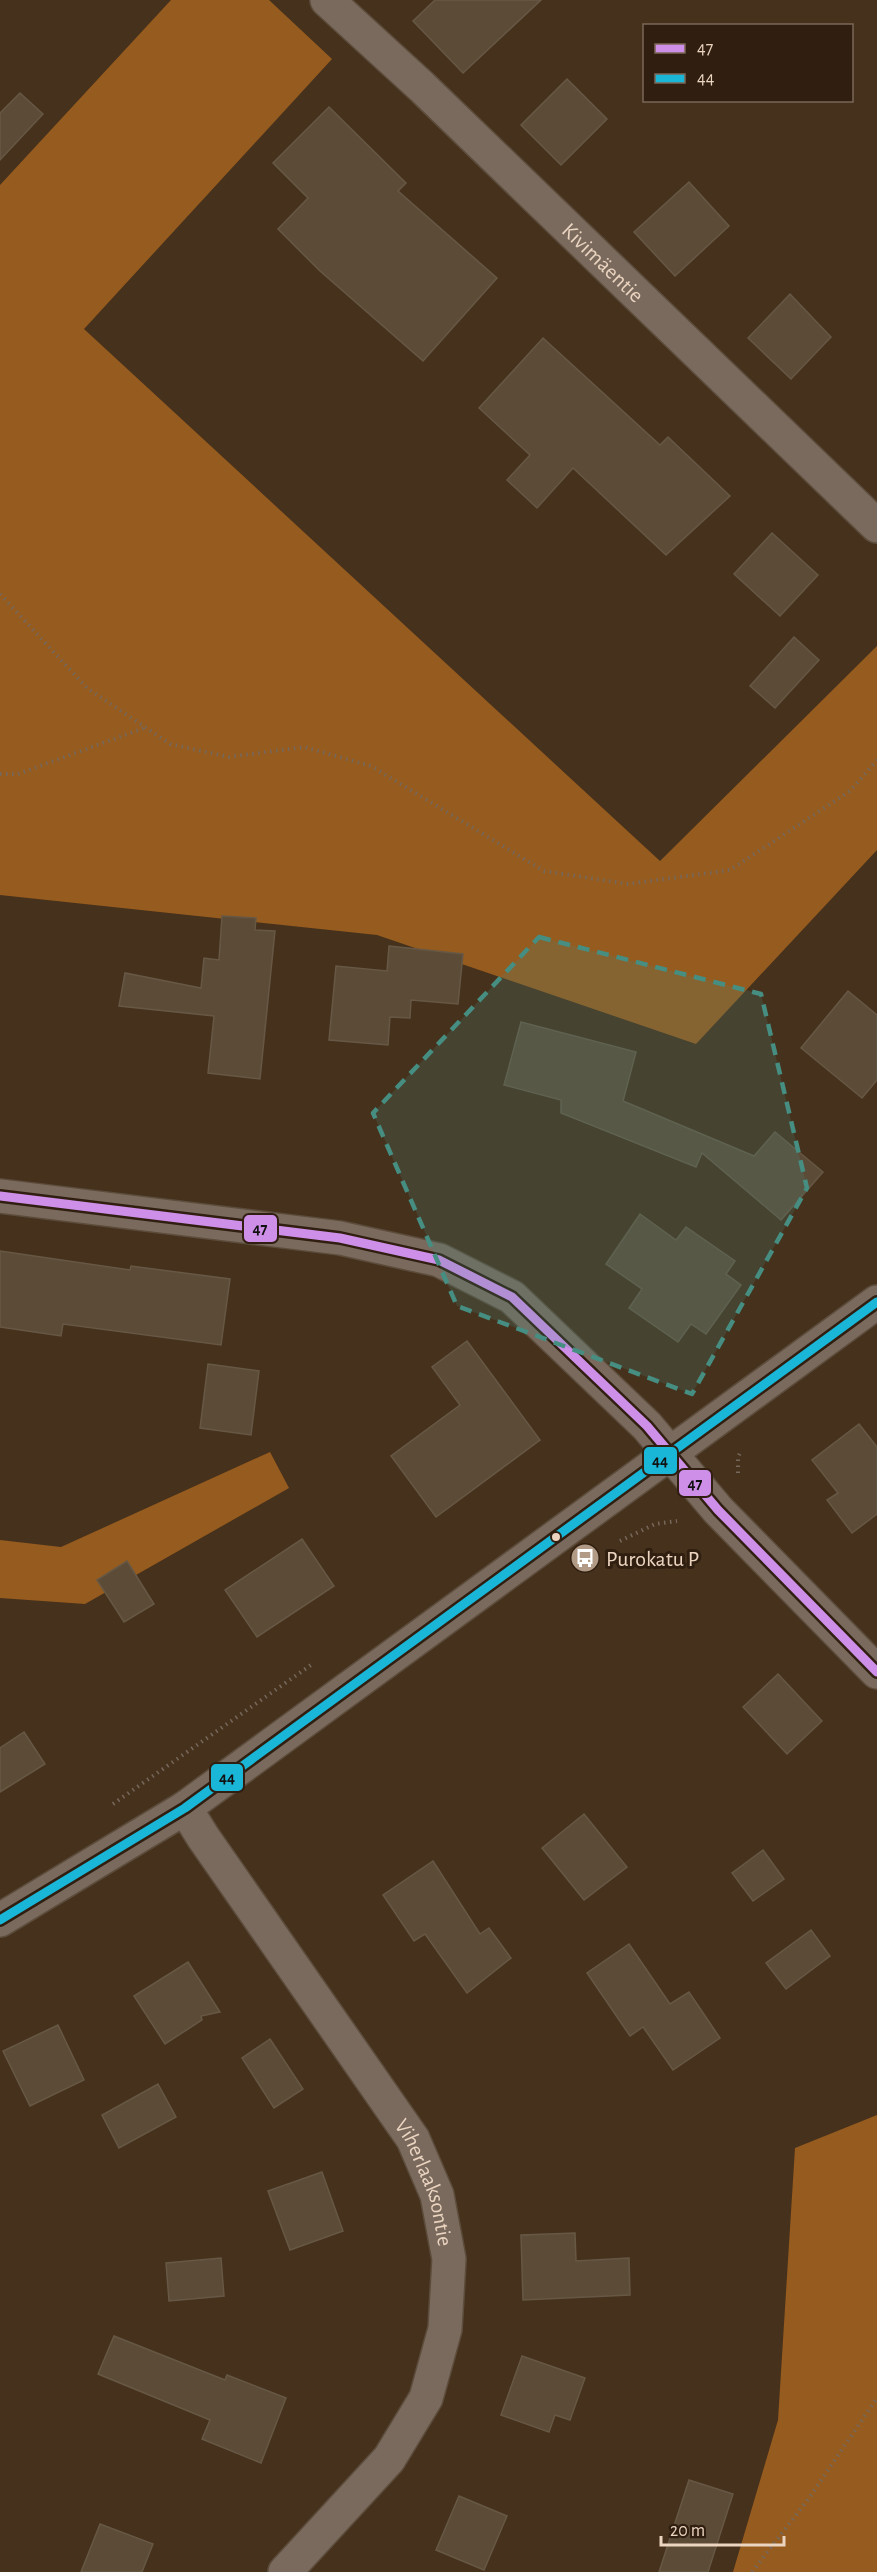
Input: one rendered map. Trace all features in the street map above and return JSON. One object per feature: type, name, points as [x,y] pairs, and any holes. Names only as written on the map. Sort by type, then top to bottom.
[{"type":"street","name":"Kivimäentie","points":[[327,0],[430,95],[877,526]]},
{"type":"street","points":[[0,1196],[340,1238],[439,1260],[512,1298],[647,1426],[718,1510],[877,1672]]},
{"type":"street","points":[[0,1920],[185,1808],[877,1302]]},
{"type":"street","name":"Viherlaaksontie","points":[[185,1808],[413,2139],[437,2195],[449,2259],[445,2330],[426,2398],[389,2458],[285,2572]]},
{"type":"path","points":[[0,594],[87,688],[170,744],[229,757],[304,747],[371,766],[544,871],[628,884],[730,870],[850,791],[877,760]]},
{"type":"path","points":[[0,774],[18,774],[144,727]]},
{"type":"path","points":[[752,2572],[809,2498],[877,2398]]},
{"type":"highlighted area","points":[[539,937],[761,994],[807,1188],[692,1394],[457,1306],[373,1113]]},
{"type":"shaded area","points":[[171,0],[269,0],[332,59],[84,329],[660,861],[877,646],[877,850],[696,1044],[377,935],[0,895],[0,185]]},
{"type":"shaded area","points":[[270,1452],[289,1488],[85,1604],[0,1598],[0,1540],[61,1547]]},
{"type":"shaded area","points":[[877,2115],[877,2572],[733,2572],[778,2420],[795,2148]]},
{"type":"building","points":[[435,0],[541,0],[463,73],[413,21]]},
{"type":"building","points":[[567,79],[607,119],[561,165],[521,125]]},
{"type":"building","points":[[20,93],[43,114],[0,160],[0,113]]},
{"type":"building","points":[[329,107],[406,183],[398,191],[497,278],[423,361],[320,271],[278,229],[308,198],[273,163]]},
{"type":"building","points":[[689,182],[729,226],[675,276],[634,232]]},
{"type":"building","points":[[790,294],[831,337],[791,379],[748,338]]},
{"type":"building","points":[[543,338],[660,445],[668,437],[730,496],[666,555],[573,468],[537,508],[507,480],[530,455],[479,408]]},
{"type":"building","points":[[772,533],[818,575],[780,616],[734,574]]},
{"type":"building","points":[[794,637],[819,660],[775,708],[750,686]]},
{"type":"building","points":[[222,916],[256,918],[255,930],[275,931],[260,1079],[208,1073],[214,1016],[119,1006],[125,973],[201,988],[204,958],[219,960]]},
{"type":"building","points":[[389,946],[463,954],[458,1004],[411,1000],[410,1018],[390,1017],[388,1045],[329,1040],[336,966],[387,971]]},
{"type":"building","points":[[848,991],[877,1015],[877,1080],[862,1098],[801,1048]]},
{"type":"building","points":[[521,1022],[636,1052],[623,1101],[754,1156],[775,1132],[823,1172],[781,1220],[702,1153],[696,1167],[561,1113],[561,1100],[504,1085]]},
{"type":"building","points":[[640,1214],[676,1240],[686,1227],[735,1261],[726,1274],[741,1285],[706,1334],[691,1324],[678,1342],[629,1308],[642,1289],[606,1264]]},
{"type":"building","points":[[0,1251],[130,1270],[131,1266],[230,1279],[221,1345],[63,1324],[61,1336],[0,1327]]},
{"type":"building","points":[[467,1341],[540,1440],[436,1517],[391,1456],[460,1405],[432,1367]]},
{"type":"building","points":[[208,1364],[259,1371],[251,1435],[200,1428]]},
{"type":"building","points":[[859,1424],[877,1447],[877,1514],[852,1533],[827,1500],[838,1493],[812,1460]]},
{"type":"building","points":[[302,1539],[334,1586],[257,1637],[225,1590]]},
{"type":"building","points":[[127,1561],[154,1604],[124,1622],[97,1580]]},
{"type":"building","points":[[778,1674],[822,1721],[787,1754],[743,1707]]},
{"type":"building","points":[[24,1732],[45,1764],[0,1792],[0,1748]]},
{"type":"building","points":[[584,1814],[627,1867],[584,1900],[542,1848]]},
{"type":"building","points":[[763,1850],[784,1879],[753,1901],[732,1873]]},
{"type":"building","points":[[433,1861],[480,1934],[489,1928],[511,1958],[467,1993],[425,1934],[414,1941],[383,1895]]},
{"type":"building","points":[[811,1930],[830,1956],[786,1989],[766,1963]]},
{"type":"building","points":[[629,1944],[670,2004],[689,1992],[720,2038],[673,2070],[643,2027],[630,2036],[587,1973]]},
{"type":"building","points":[[188,1962],[220,2012],[201,2016],[202,2020],[165,2044],[134,1996]]},
{"type":"building","points":[[58,2025],[84,2080],[30,2106],[3,2051]]},
{"type":"building","points":[[270,2039],[303,2089],[274,2108],[242,2058]]},
{"type":"building","points":[[158,2084],[176,2117],[119,2148],[102,2115]]},
{"type":"building","points":[[322,2172],[343,2231],[290,2250],[268,2191]]},
{"type":"building","points":[[575,2233],[576,2261],[629,2258],[630,2295],[523,2300],[521,2235]]},
{"type":"building","points":[[221,2258],[224,2296],[169,2301],[166,2263]]},
{"type":"building","points":[[114,2336],[225,2380],[227,2375],[286,2398],[261,2463],[202,2439],[210,2420],[98,2374]]},
{"type":"building","points":[[522,2356],[585,2378],[570,2420],[555,2415],[549,2432],[501,2415]]},
{"type":"building","points":[[689,2480],[733,2494],[708,2572],[659,2572]]},
{"type":"building","points":[[459,2496],[507,2516],[484,2570],[436,2550]]},
{"type":"building","points":[[100,2524],[153,2544],[142,2572],[81,2572]]},
{"type":"transit line","name":"47","points":[[0,1196],[340,1238],[439,1260],[512,1297],[647,1426],[718,1510],[877,1672]]},
{"type":"transit line","name":"44","points":[[0,1920],[185,1808],[877,1302]]},
{"type":"place","name":"Purokatu P","points":[[585,1558]]}]
